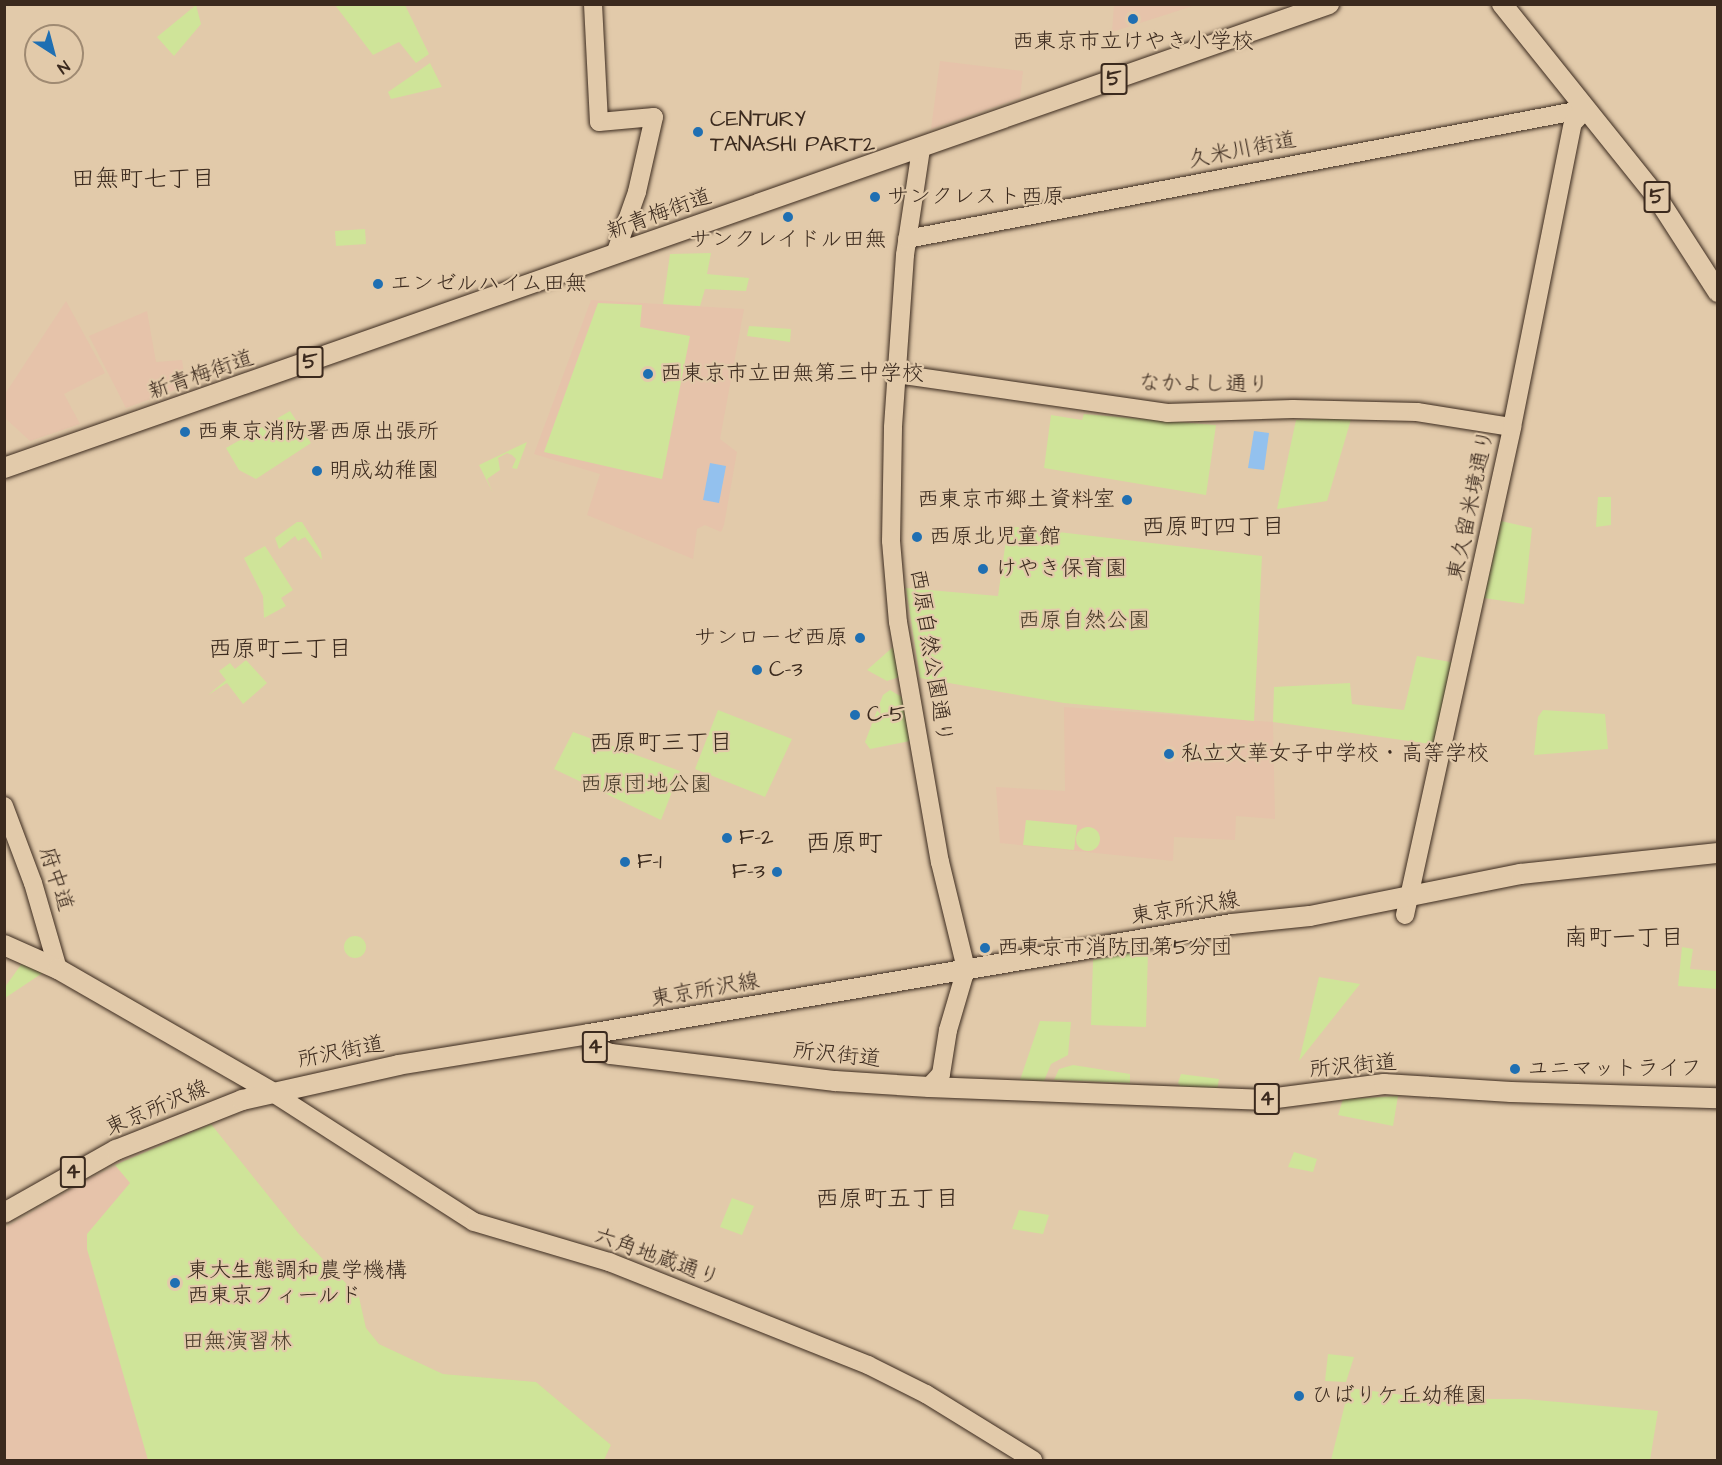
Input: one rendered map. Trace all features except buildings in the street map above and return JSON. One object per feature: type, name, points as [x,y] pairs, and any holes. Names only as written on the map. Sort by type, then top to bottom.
[{"type":"main road","name":"新青梅街道","points":[[4,468],[1329,4]]},
{"type":"main road","name":"5","points":[[1502,4],[1658,199],[1718,292]]},
{"type":"main road","name":"東京所沢線","points":[[589,1034],[1232,924],[1310,916],[1409,894],[1597,863],[1718,853]]},
{"type":"main road","points":[[4,945],[58,969],[270,1091]]},
{"type":"main road","name":"所沢街道","points":[[270,1091],[398,1065],[589,1034],[595,1048],[610,1054],[835,1081],[929,1087],[1261,1100],[1384,1084],[1511,1092],[1718,1098]]},
{"type":"main road","name":"東京所沢線","points":[[4,1213],[145,1136],[270,1091]]},
{"type":"street","points":[[592,4],[599,122],[654,117],[637,192],[615,254]]},
{"type":"street","name":"久米川街道","points":[[907,239],[1586,109]]},
{"type":"street","name":"東久留米境通り","points":[[1405,915],[1512,427],[1573,123],[1586,109]]},
{"type":"street","name":"西原自然公園通り","points":[[921,148],[907,239],[897,374],[891,541],[897,610],[940,862],[966,969]]},
{"type":"street","name":"なかよし通り","points":[[897,374],[1167,412],[1293,409],[1417,412],[1512,427]]},
{"type":"street","name":"府中道","points":[[4,806],[33,883],[58,969]]},
{"type":"street","points":[[929,1087],[941,1074],[948,1030],[966,969]]},
{"type":"street","name":"六角地蔵通り","points":[[270,1091],[474,1222],[609,1262],[868,1365],[926,1394],[1033,1461]]},
{"type":"shaded area","name":"西東京市立けやき小学校","points":[[1114,4],[1196,5],[1112,32]]},
{"type":"shaded area","points":[[940,61],[1023,71],[1020,98],[931,129]]},
{"type":"shaded area","name":"西東京市立田無第三中学校","points":[[591,300],[744,309],[720,439],[737,452],[724,525],[721,532],[705,525],[697,529],[693,559],[587,515],[600,474],[534,454]]},
{"type":"shaded area","points":[[66,301],[105,373],[64,394],[80,424],[30,441],[5,418],[5,394]]},
{"type":"shaded area","points":[[147,311],[156,362],[182,360],[186,386],[126,408],[89,336]]},
{"type":"shaded area","name":"私立文華女子中学校・高等学校","points":[[1064,707],[1273,722],[1275,819],[1236,816],[1235,840],[1174,837],[1173,861],[1000,843],[996,787],[1065,791]]},
{"type":"shaded area","name":"田無演習林","points":[[211,1124],[299,1234],[359,1297],[366,1328],[379,1344],[443,1374],[536,1382],[611,1445],[604,1460],[5,1460],[5,1228],[92,1177]]},
{"type":"green space","points":[[196,5],[201,24],[174,56],[157,37]]},
{"type":"green space","points":[[335,5],[405,5],[429,54],[416,63],[399,42],[373,55]]},
{"type":"green space","points":[[430,63],[442,87],[391,99],[388,92]]},
{"type":"green space","points":[[365,229],[366,244],[336,246],[335,231]]},
{"type":"green space","points":[[711,253],[707,274],[749,278],[746,291],[705,289],[700,306],[663,304],[670,254]]},
{"type":"green space","points":[[598,303],[642,305],[640,327],[690,336],[662,479],[544,452]]},
{"type":"green space","points":[[749,326],[791,329],[790,342],[747,336]]},
{"type":"green space","points":[[290,411],[311,443],[256,479],[239,470],[226,448]]},
{"type":"green space","points":[[1084,414],[1216,425],[1206,495],[1044,468],[1051,415],[1082,420]]},
{"type":"green space","points":[[1352,416],[1327,501],[1277,509],[1296,420]]},
{"type":"green space","points":[[527,442],[517,469],[512,468],[516,459],[512,455],[507,453],[498,458],[500,470],[487,479],[493,493],[479,465]]},
{"type":"green space","points":[[1598,497],[1611,497],[1611,525],[1596,527]]},
{"type":"green space","points":[[1501,521],[1532,528],[1524,604],[1484,598]]},
{"type":"green space","points":[[297,522],[302,522],[321,552],[322,560],[305,537],[298,541],[295,536],[279,549],[275,538]]},
{"type":"green space","name":"西原自然公園","points":[[1008,526],[1262,556],[1254,721],[1064,703],[920,678],[906,588],[998,596]]},
{"type":"green space","points":[[265,546],[293,590],[281,598],[286,606],[264,618],[263,596],[244,558]]},
{"type":"green space","points":[[893,647],[899,677],[887,681],[867,670]]},
{"type":"green space","points":[[1417,656],[1456,663],[1438,745],[1273,722],[1274,687],[1350,683],[1352,704],[1404,710]]},
{"type":"green space","points":[[246,660],[267,683],[243,704],[227,683],[208,695],[226,680],[219,671],[230,663],[235,669]]},
{"type":"green space","points":[[890,690],[905,699],[910,741],[870,749],[865,742],[883,695]]},
{"type":"green space","points":[[718,710],[792,739],[765,797],[695,769]]},
{"type":"green space","points":[[1543,710],[1605,714],[1608,749],[1534,755],[1538,717]]},
{"type":"green space","name":"西原団地公園","points":[[573,732],[680,771],[661,820],[554,769]]},
{"type":"green space","points":[[1026,820],[1077,825],[1074,850],[1023,845]]},
{"type":"green space","points":[[1088,827],[1096,831],[1100,839],[1096,847],[1088,851],[1080,847],[1076,839],[1080,831]]},
{"type":"green space","points":[[355,936],[363,939],[366,947],[363,955],[355,958],[347,955],[344,947],[347,939]]},
{"type":"green space","points":[[1682,947],[1693,949],[1690,969],[1717,971],[1717,989],[1678,986]]},
{"type":"green space","points":[[1148,950],[1146,1027],[1091,1025],[1093,960]]},
{"type":"green space","points":[[23,962],[44,972],[5,998],[5,987]]},
{"type":"green space","points":[[1319,977],[1360,984],[1299,1061]]},
{"type":"green space","points":[[1040,1021],[1071,1022],[1068,1055],[1051,1064],[1044,1081],[1020,1080]]},
{"type":"green space","points":[[1073,1065],[1130,1074],[1130,1083],[1054,1080],[1059,1069]]},
{"type":"green space","points":[[1181,1074],[1219,1079],[1217,1090],[1182,1089],[1178,1083]]},
{"type":"green space","points":[[1398,1096],[1393,1126],[1338,1115],[1343,1099]]},
{"type":"green space","name":"田無演習林","points":[[211,1124],[299,1234],[359,1297],[366,1328],[379,1344],[443,1374],[536,1382],[611,1445],[604,1460],[148,1460],[87,1249],[87,1234],[130,1183],[115,1165]]},
{"type":"green space","points":[[1294,1152],[1317,1159],[1313,1172],[1288,1167]]},
{"type":"green space","points":[[732,1198],[754,1206],[742,1235],[720,1227]]},
{"type":"green space","points":[[1019,1210],[1049,1215],[1043,1234],[1012,1229]]},
{"type":"green space","points":[[1328,1354],[1354,1357],[1346,1382],[1325,1381]]},
{"type":"green space","points":[[1349,1388],[1434,1399],[1525,1399],[1658,1411],[1650,1460],[1331,1460]]},
{"type":"water","points":[[1254,431],[1269,433],[1264,470],[1248,468]]},
{"type":"water","points":[[710,463],[726,466],[719,503],[703,500]]},
{"type":"place","name":"西東京市立けやき小学校","points":[[1133,19]]},
{"type":"place","name":"CENTURY TANASHI PART2","points":[[698,132]]},
{"type":"place","name":"サンクレスト西原","points":[[875,197]]},
{"type":"place","name":"サンクレイドル田無","points":[[788,217]]},
{"type":"place","name":"エンゼルハイム田無","points":[[378,284]]},
{"type":"place","name":"西東京市立田無第三中学校","points":[[648,374]]},
{"type":"place","name":"西東京消防署西原出張所","points":[[185,432]]},
{"type":"place","name":"明成幼稚園","points":[[317,471]]},
{"type":"place","name":"西東京市郷土資料室","points":[[1127,500]]},
{"type":"place","name":"西原北児童館","points":[[917,537]]},
{"type":"place","name":"けやき保育園","points":[[983,569]]},
{"type":"place","name":"サンローゼ西原","points":[[860,638]]},
{"type":"place","name":"C-3","points":[[757,670]]},
{"type":"place","name":"C-5","points":[[855,715]]},
{"type":"place","name":"私立文華女子中学校・高等学校","points":[[1169,754]]},
{"type":"place","name":"F-2","points":[[727,838]]},
{"type":"place","name":"F-1","points":[[625,862]]},
{"type":"place","name":"F-3","points":[[777,872]]},
{"type":"place","name":"西東京市消防団第5分団","points":[[985,948]]},
{"type":"place","name":"ユニマットライフ","points":[[1515,1069]]},
{"type":"place","name":"東大生態調和農学機構 西東京フィールド","points":[[175,1283]]},
{"type":"place","name":"ひばりケ丘幼稚園","points":[[1299,1396]]},
{"type":"district","name":"田無町七丁目","points":[[143,180]]},
{"type":"district","name":"西原町四丁目","points":[[1213,528]]},
{"type":"district","name":"西原町二丁目","points":[[280,650]]},
{"type":"district","name":"西原町三丁目","points":[[661,744]]},
{"type":"district","name":"西原町","points":[[844,844]]},
{"type":"district","name":"南町一丁目","points":[[1624,939]]},
{"type":"district","name":"西原町五丁目","points":[[887,1200]]}]
